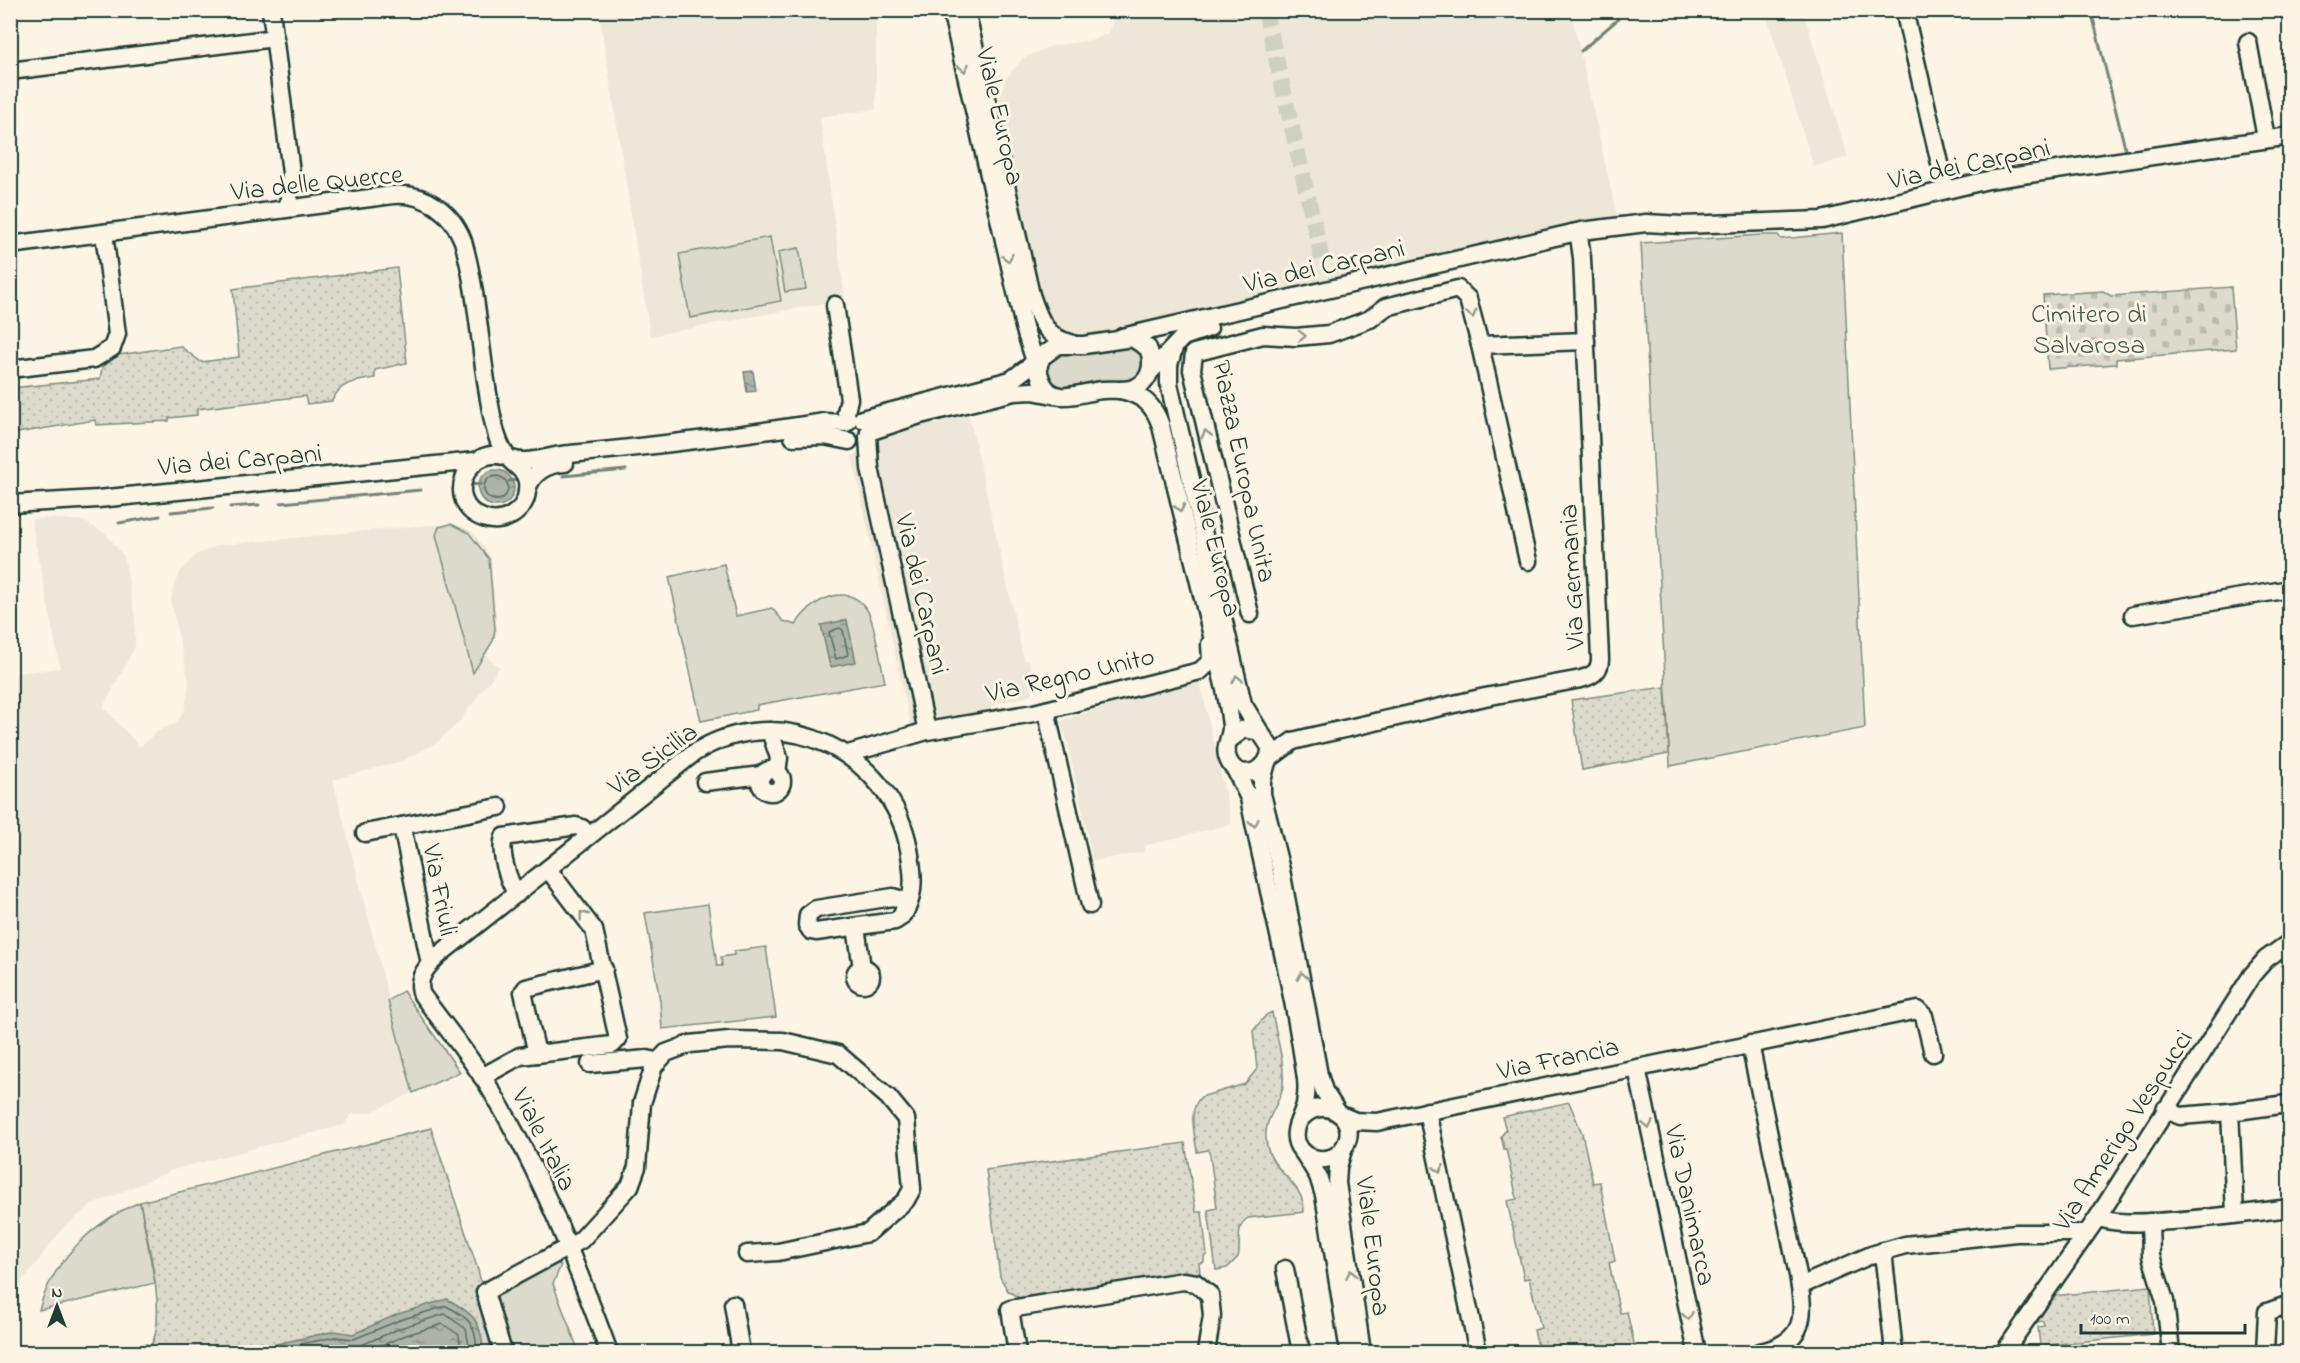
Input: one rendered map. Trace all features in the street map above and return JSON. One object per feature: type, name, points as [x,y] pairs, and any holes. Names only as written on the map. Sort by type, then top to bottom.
[{"type":"street","points":[[272,10],[290,168],[288,208]]},
{"type":"street","name":"Viale Europa","points":[[951,10],[1024,327],[1039,362],[1044,387],[1053,394]]},
{"type":"street","name":"Viale Europa","points":[[966,10],[1031,296],[1047,331],[1058,340],[1076,345]]},
{"type":"street","points":[[1904,10],[1946,189]]},
{"type":"street","points":[[10,71],[275,38]]},
{"type":"street","points":[[2248,42],[2266,138]]},
{"type":"street","name":"Via dei Carpani","points":[[1120,390],[1138,386],[1153,364],[1176,343],[1195,331],[1472,267],[1630,225],[1822,220],[1988,180],[2289,135]]},
{"type":"street","points":[[290,168],[307,206]]},
{"type":"street","name":"Via delle Querce","points":[[10,245],[410,194],[432,203],[453,221],[464,246],[493,421],[509,458]]},
{"type":"street","name":"Via dei Carpani","points":[[1039,362],[1058,345],[1076,345],[1122,337],[1417,270],[1537,240],[1575,240],[1682,225]]},
{"type":"street","points":[[10,369],[94,359],[112,348],[117,334],[104,233]]},
{"type":"street","name":"Via dei Carpani","points":[[1472,267],[1483,258],[1536,246],[1537,240]]},
{"type":"street","name":"Via Germania","points":[[1268,760],[1296,740],[1485,697],[1581,680],[1597,672],[1600,659],[1586,340],[1575,240]]},
{"type":"street","name":"Piazza Europa Unita","points":[[1250,614],[1194,379],[1191,365],[1194,353],[1263,335],[1296,337],[1329,334],[1370,319],[1386,307],[1458,290],[1468,299],[1480,345],[1528,561]]},
{"type":"street","points":[[835,305],[849,399],[846,412],[857,429]]},
{"type":"street","points":[[1017,377],[1028,360],[1024,327]]},
{"type":"street","name":"Viale Europa","points":[[1122,337],[1140,341],[1153,364],[1169,384]]},
{"type":"street","points":[[1480,345],[1586,340]]},
{"type":"street","name":"Viale Europa","points":[[1176,343],[1170,362],[1169,384],[1243,705],[1269,745],[1262,794],[1281,870],[1319,1075],[1324,1091],[1347,1128],[1345,1145],[1338,1167],[1337,1183],[1362,1353]]},
{"type":"street","points":[[857,429],[917,403],[995,386],[1017,377],[1039,362]]},
{"type":"street","points":[[668,449],[551,455],[524,462],[490,455],[477,460],[466,471],[462,486],[464,499],[470,510],[490,520],[500,520],[513,515],[523,504],[527,490],[538,473],[553,465],[668,449],[801,436],[824,436],[1014,392],[1033,391],[1066,397],[1097,390],[1120,390]]},
{"type":"street","name":"Viale Europa","points":[[1120,390],[1141,397],[1157,414],[1220,664],[1229,716],[1229,740],[1226,754],[1249,798],[1294,1005],[1306,1079],[1305,1101],[1296,1137],[1318,1176],[1324,1195],[1349,1353]]},
{"type":"street","name":"Via delle Querce","points":[[477,460],[491,436],[493,421]]},
{"type":"street","name":"Via dei Carpani","points":[[857,429],[870,468],[927,732]]},
{"type":"street","points":[[509,458],[525,474],[527,490]]},
{"type":"street","name":"Via dei Carpani","points":[[10,504],[98,499],[477,460]]},
{"type":"street","name":"Via dei Carpani","points":[[10,514],[100,508],[433,476],[450,478],[462,486]]},
{"type":"street","points":[[1194,567],[1212,654],[1209,664],[1200,671]]},
{"type":"street","points":[[2133,615],[2289,589]]},
{"type":"street","points":[[1200,671],[1209,674],[1217,681],[1229,716]]},
{"type":"street","name":"Via Regno Unito","points":[[848,754],[927,732],[1046,710],[1200,671]]},
{"type":"street","points":[[1046,710],[1090,905]]},
{"type":"street","points":[[1229,740],[1244,729],[1260,733]]},
{"type":"street","points":[[770,730],[772,768]]},
{"type":"street","name":"Via Sicilia","points":[[430,964],[702,748],[735,735],[770,730],[793,732],[824,741],[848,754],[873,776],[892,802],[906,837],[913,893],[905,912]]},
{"type":"street","points":[[705,782],[772,768],[793,732]]},
{"type":"street","name":"Via Germania","points":[[1260,733],[1296,740]]},
{"type":"street","points":[[1235,768],[1241,772],[1253,772],[1262,768],[1268,760]]},
{"type":"street","name":"Via Friuli","points":[[365,833],[499,807]]},
{"type":"street","name":"Via Friuli","points":[[402,826],[430,964]]},
{"type":"street","points":[[517,894],[508,876],[502,846],[504,837],[576,826],[582,828],[589,836]]},
{"type":"street","points":[[482,1077],[520,1056],[612,1045],[618,1039],[594,930],[548,869]]},
{"type":"street","points":[[890,898],[902,891],[912,872]]},
{"type":"street","points":[[890,898],[902,900],[905,912],[895,921],[814,932],[808,927],[807,918],[818,908],[890,898]]},
{"type":"street","points":[[856,927],[862,968]]},
{"type":"street","name":"Via Amerigo Vespucci","points":[[2004,1353],[2098,1217],[2252,975],[2271,955],[2289,942]]},
{"type":"street","name":"Viale Italia","points":[[430,964],[420,979],[420,993],[482,1077],[524,1148],[609,1353]]},
{"type":"street","points":[[537,1054],[523,992],[526,988],[604,969]]},
{"type":"street","name":"Via Francia","points":[[1339,1114],[1362,1122],[1377,1122],[1918,1010],[1924,1016],[1933,1053]]},
{"type":"street","points":[[503,1353],[485,1292],[565,1249],[589,1232],[630,1186],[637,1167],[642,1103],[654,1066],[666,1053],[690,1044],[729,1040],[783,1041],[838,1054],[888,1097],[906,1119],[912,1189],[906,1200],[868,1233],[790,1250],[747,1254]]},
{"type":"street","points":[[1750,1044],[1799,1280],[1802,1314],[1797,1332],[1785,1345],[1760,1353]]},
{"type":"street","points":[[590,1064],[647,1059],[658,1062]]},
{"type":"street","name":"Via Danimarca","points":[[1636,1068],[1697,1353]]},
{"type":"street","points":[[2165,1109],[2180,1116],[2287,1104]]},
{"type":"street","points":[[1299,1121],[1308,1111],[1316,1108],[1325,1107],[1339,1114]]},
{"type":"street","points":[[1427,1112],[1478,1353]]},
{"type":"street","points":[[2230,1112],[2235,1214]]},
{"type":"street","name":"Via Francia","points":[[1345,1145],[1377,1122]]},
{"type":"street","name":"Viale Europa","points":[[1303,1152],[1313,1158],[1325,1160],[1336,1155],[1345,1145]]},
{"type":"street","points":[[2098,1217],[2114,1223],[2150,1222],[2289,1208]]},
{"type":"street","points":[[2150,1222],[2151,1256],[2165,1301],[2171,1353]]},
{"type":"street","points":[[1799,1280],[1824,1275],[1882,1251],[1915,1244],[2016,1233],[2085,1235]]},
{"type":"street","points":[[1882,1251],[1894,1353]]},
{"type":"street","points":[[1285,1269],[1301,1353]]},
{"type":"street","points":[[1017,1353],[1010,1309],[1184,1281],[1196,1283],[1210,1295],[1212,1316],[1206,1353]]},
{"type":"street","points":[[733,1304],[741,1353]]},
{"type":"street","points":[[2265,1353],[2267,1312],[2289,1304]]},
{"type":"street","points":[[1357,1313],[1370,1353]]},
{"type":"shaded area","points":[[599,11],[876,11],[876,109],[820,117],[845,299],[650,336]]},
{"type":"shaded area","points":[[1144,11],[1571,11],[1618,220],[1098,337],[1063,336],[1044,316],[1016,211],[1016,183],[1001,119],[1000,95],[1005,80],[1023,58],[1051,46],[1091,40],[1107,34],[1115,17]]},
{"type":"shaded area","points":[[1765,11],[1803,11],[1848,157],[1814,167]]},
{"type":"shaded area","points":[[969,415],[1024,660],[1029,661],[1035,687],[1029,696],[995,704],[990,709],[911,727],[852,456],[884,434],[924,421],[932,423]]},
{"type":"shaded area","points":[[31,519],[84,521],[107,535],[124,557],[135,618],[135,647],[103,707],[140,747],[156,732],[176,723],[185,709],[189,682],[171,602],[173,589],[180,572],[197,554],[220,545],[428,525],[454,524],[464,527],[474,534],[491,558],[497,630],[486,657],[500,667],[458,723],[438,742],[402,761],[333,780],[413,1093],[369,1113],[352,1114],[343,1125],[172,1170],[90,1206],[63,1228],[23,1280],[11,1303],[11,674],[60,668]]},
{"type":"shaded area","points":[[1200,682],[1232,824],[1144,846],[1144,852],[1093,861],[1065,731],[1060,725],[1061,721],[1169,687]]},
{"type":"green space","points":[[1842,233],[1865,728],[1670,766],[1641,243],[1761,235],[1778,235],[1781,239]]},
{"type":"green space","points":[[770,237],[781,301],[690,318],[679,254]]},
{"type":"green space","points":[[799,248],[806,289],[785,292],[778,252]]},
{"type":"green space","points":[[397,268],[407,363],[375,370],[375,378],[344,386],[332,401],[307,404],[305,396],[197,409],[197,415],[169,418],[169,421],[96,425],[95,420],[11,434],[11,388],[100,379],[102,368],[118,355],[180,346],[201,362],[239,357],[233,289]]},
{"type":"green space","name":"Cimitero di Salvarosa","points":[[2231,287],[2236,349],[2116,359],[2116,364],[2048,369],[2043,295],[2103,291],[2111,296]]},
{"type":"green space","points":[[1128,343],[1143,354],[1144,370],[1134,381],[1070,389],[1054,386],[1049,379],[1046,365],[1054,354]]},
{"type":"green space","points":[[451,524],[469,533],[489,559],[495,629],[493,641],[473,673],[436,535],[439,527]]},
{"type":"green space","points":[[724,564],[736,616],[772,608],[783,621],[796,625],[809,609],[829,597],[850,596],[859,601],[867,610],[873,624],[885,682],[757,705],[757,710],[701,721],[669,577]]},
{"type":"green space","points":[[1665,687],[1669,754],[1582,770],[1571,700]]},
{"type":"green space","points":[[708,904],[717,966],[722,966],[721,957],[734,955],[734,951],[766,947],[776,1017],[662,1029],[660,1001],[645,913]]},
{"type":"green space","points":[[403,991],[460,1072],[413,1093],[388,1001]]},
{"type":"green space","points":[[1272,1012],[1281,1058],[1283,1085],[1269,1120],[1267,1146],[1275,1164],[1299,1193],[1304,1212],[1248,1218],[1241,1226],[1238,1257],[1227,1268],[1216,1270],[1208,1210],[1217,1208],[1210,1155],[1208,1150],[1197,1152],[1193,1123],[1194,1108],[1201,1097],[1245,1084],[1257,1069],[1253,1031],[1266,1015]]},
{"type":"green space","points":[[1569,1102],[1582,1133],[1593,1183],[1600,1182],[1615,1261],[1609,1263],[1620,1313],[1627,1312],[1636,1352],[1539,1352],[1534,1330],[1541,1328],[1529,1278],[1524,1279],[1507,1201],[1517,1199],[1501,1136],[1506,1130],[1502,1117]]},
{"type":"green space","points":[[431,1128],[478,1270],[497,1352],[145,1352],[143,1344],[151,1345],[156,1333],[157,1297],[140,1202]]},
{"type":"green space","points":[[1185,1143],[1196,1212],[1202,1212],[1207,1255],[1204,1256],[1204,1262],[1199,1263],[1200,1273],[1021,1299],[1008,1291],[1000,1277],[986,1170]]},
{"type":"green space","points":[[140,1202],[155,1283],[39,1310],[54,1275],[77,1245],[107,1220]]},
{"type":"green space","points":[[550,1261],[561,1265],[553,1284],[579,1352],[508,1352],[497,1312],[499,1287]]},
{"type":"green space","points":[[2150,1286],[2153,1334],[2040,1346],[2038,1327],[2044,1326],[2043,1321],[2037,1322],[2053,1296]]},
{"type":"water","points":[[753,371],[756,391],[747,392],[744,372]]},
{"type":"water","points":[[496,470],[509,475],[514,488],[509,501],[496,506],[483,501],[478,488],[483,475]]},
{"type":"water","points":[[847,620],[856,662],[830,667],[821,625]]},
{"type":"water","points":[[447,1299],[464,1309],[475,1320],[481,1333],[483,1352],[213,1352],[249,1350],[335,1331],[353,1334],[398,1314]]},
{"type":"waterway","points":[[1626,13],[1629,10]]},
{"type":"waterway","points":[[2091,10],[2126,152]]},
{"type":"waterway","points":[[1581,51],[1618,19]]},
{"type":"waterway","points":[[563,476],[626,470]]},
{"type":"waterway","points":[[509,481],[517,480]]},
{"type":"waterway","points":[[471,485],[481,484]]},
{"type":"waterway","points":[[281,503],[421,490]]},
{"type":"waterway","points":[[230,507],[259,505]]},
{"type":"waterway","points":[[171,512],[213,508]]},
{"type":"waterway","points":[[119,523],[160,516]]},
{"type":"tunnel","points":[[1265,10],[1322,259]]}]
